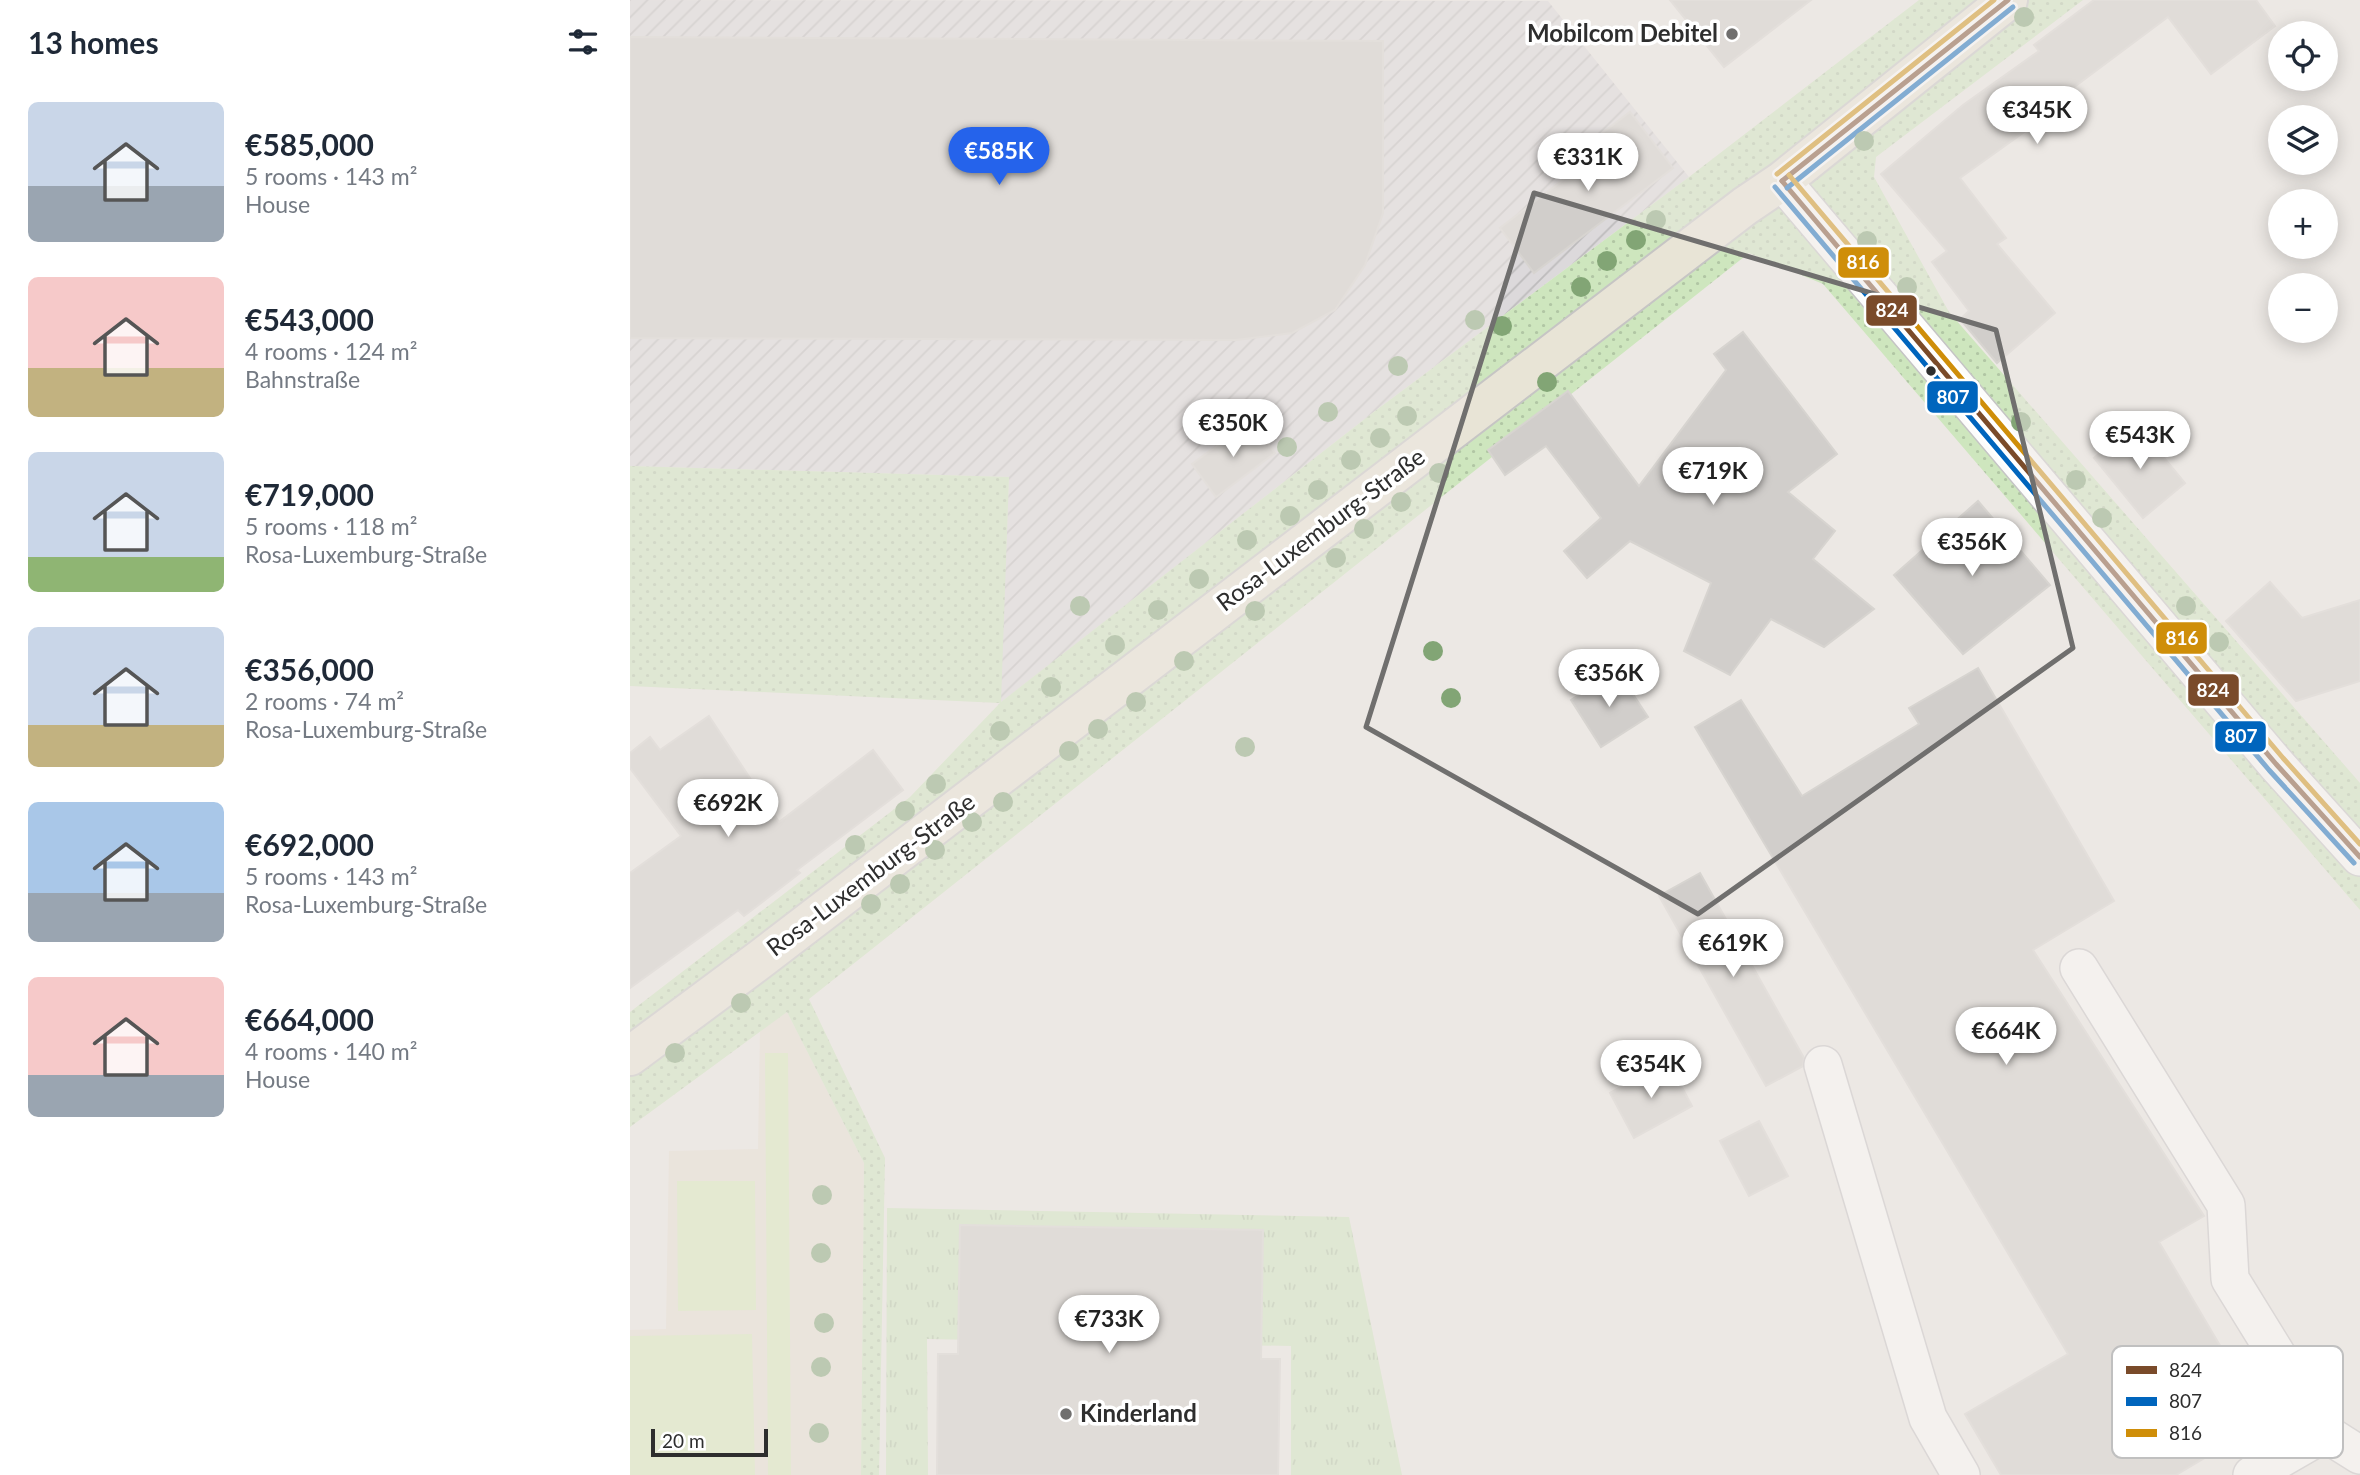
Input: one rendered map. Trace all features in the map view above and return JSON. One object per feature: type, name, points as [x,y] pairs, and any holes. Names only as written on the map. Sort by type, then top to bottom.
[{"type":"main road","name":"Rosa-Luxemburg-Straße","points":[[630,1056],[1723,223],[1782,181],[2008,0]]},
{"type":"street","points":[[1782,181],[2276,764],[2360,858]]},
{"type":"street","points":[[2079,968],[2226,1205],[2230,1279],[2271,1346]]},
{"type":"street","points":[[1823,1065],[1928,1418],[1961,1475]]},
{"type":"street","points":[[2343,1444],[2360,1455]]},
{"type":"street","points":[[2252,1475],[2282,1458]]},
{"type":"highlighted area","points":[[1534,193],[1996,330],[2073,648],[1698,914],[1366,727]]},
{"type":"shaded area","points":[[630,0],[1548,1],[1689,177],[1375,411],[1000,703],[1009,477],[630,466]]},
{"type":"shaded area","points":[[787,1012],[864,1163],[861,1475],[630,1475],[630,1330],[666,1329],[669,1151],[758,1149],[760,1031]]},
{"type":"green space","points":[[1919,0],[2083,0],[1876,157],[1874,177],[1949,312],[2360,783],[2360,910],[1823,284],[1749,253],[809,999],[885,1158],[879,1475],[861,1475],[864,1163],[787,1012],[630,1127],[630,1012],[910,797],[1000,703],[630,686],[630,466],[1009,477],[1001,702],[1375,411],[1689,177]]},
{"type":"green space","points":[[765,1053],[788,1053],[791,1475],[768,1475]]},
{"type":"green space","points":[[677,1181],[755,1181],[756,1310],[678,1311]]},
{"type":"green space","points":[[887,1208],[1349,1217],[1402,1475],[1291,1475],[1291,1346],[927,1339],[928,1475],[886,1475]]},
{"type":"green space","points":[[752,1334],[755,1475],[630,1475],[630,1336]]},
{"type":"building","name":"Mobilcom Debitel","points":[[1670,0],[1811,0],[1724,67]]},
{"type":"building","points":[[2094,0],[2256,0],[2271,21],[2268,21],[2268,31],[2211,74],[2168,17],[2030,120],[2034,125],[1960,178],[2006,238],[1997,244],[2055,313],[1997,363],[1960,319],[1969,311],[1932,262],[1947,251],[1881,174],[1963,105],[2039,51],[2034,45]]},
{"type":"building","points":[[630,37],[1383,41],[1383,213],[1365,265],[1335,310],[1292,333],[1236,340],[630,338]]},
{"type":"building","points":[[1630,112],[1673,168],[1534,273],[1500,228],[1581,166],[1572,156]]},
{"type":"building","points":[[1743,332],[1837,454],[1788,492],[1835,531],[1813,559],[1874,609],[1824,647],[1771,619],[1730,675],[1684,651],[1711,583],[1630,541],[1587,578],[1564,551],[1601,518],[1546,446],[1505,475],[1488,450],[1568,391],[1639,486],[1726,370],[1714,354]]},
{"type":"building","points":[[1251,421],[1275,453],[1216,497],[1192,464]]},
{"type":"building","points":[[2136,424],[2185,483],[2143,518],[2094,458]]},
{"type":"building","points":[[1978,501],[2050,585],[1963,654],[1894,575]]},
{"type":"building","points":[[2270,582],[2302,618],[2360,600],[2360,681],[2296,701],[2226,621]]},
{"type":"building","points":[[1978,668],[2114,901],[2033,950],[2204,1216],[2159,1242],[2220,1346],[2112,1346],[2112,1458],[2205,1458],[2176,1475],[2001,1475],[1965,1414],[2068,1354],[1695,727],[1741,700],[1802,796],[1919,724],[1909,708]]},
{"type":"building","points":[[1617,670],[1648,717],[1601,747],[1571,700]]},
{"type":"building","points":[[709,716],[779,822],[873,750],[903,790],[797,870],[800,873],[744,916],[738,910],[630,988],[630,873],[681,836],[630,768],[630,753],[650,737],[660,750]]},
{"type":"building","points":[[1700,873],[1804,1058],[1803,1066],[1766,1086],[1659,896]]},
{"type":"building","points":[[1668,1061],[1692,1106],[1634,1138],[1610,1093]]},
{"type":"building","points":[[1759,1121],[1788,1176],[1749,1196],[1720,1141]]},
{"type":"building","points":[[960,1225],[1263,1230],[1261,1359],[1280,1359],[1278,1475],[937,1475],[938,1354],[958,1354]]},
{"type":"transit line","name":"816","points":[[1777,174],[1994,0]]},
{"type":"transit line","name":"824","points":[[1782,181],[2008,0]]},
{"type":"transit line","name":"807","points":[[1787,188],[2013,7]]},
{"type":"transit line","name":"816","points":[[1789,175],[2283,758],[2360,844]]},
{"type":"transit line","name":"824","points":[[1782,181],[2276,764],[2360,857]]},
{"type":"transit line","name":"807","points":[[1775,187],[2269,770],[2354,863]]},
{"type":"place","name":"Mobilcom Debitel","points":[[1732,34]]},
{"type":"place","name":"Kinderland","points":[[1066,1414]]}]
